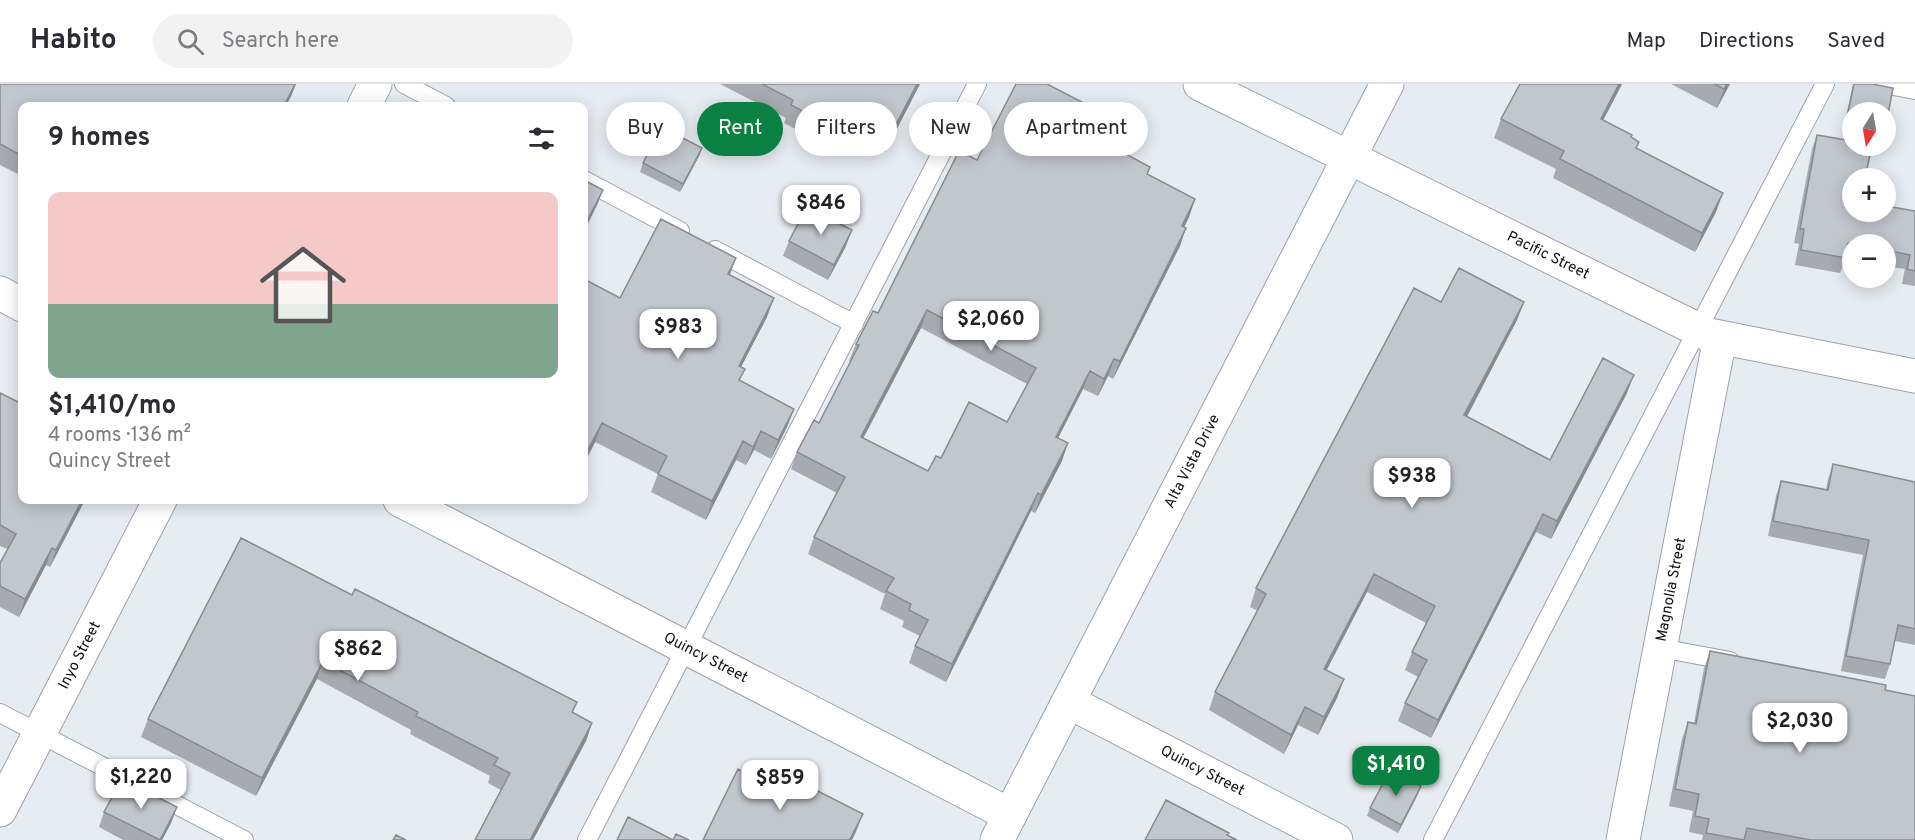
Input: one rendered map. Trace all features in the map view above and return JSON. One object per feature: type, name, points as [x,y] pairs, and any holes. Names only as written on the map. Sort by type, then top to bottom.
[{"type":"street","points":[[366,102],[375,84]]},
{"type":"street","name":"Pacific Street","points":[[1200,84],[1709,334],[1915,375]]},
{"type":"street","name":"Alta Vista Drive","points":[[1004,827],[1387,84]]},
{"type":"street","points":[[0,293],[18,303]]},
{"type":"street","name":"Magnolia Street","points":[[1623,840],[1660,648],[1709,334]]},
{"type":"street","name":"Inyo Street","points":[[0,810],[158,504]]},
{"type":"street","name":"Quincy Street","points":[[408,504],[686,647],[1004,827]]},
{"type":"street","name":"Quincy Street","points":[[1068,702],[1336,840]]},
{"type":"lane","points":[[404,84],[438,102]]},
{"type":"lane","points":[[587,840],[977,84]]},
{"type":"lane","points":[[1433,840],[1709,334],[1825,84]]},
{"type":"lane","points":[[1883,84],[1915,90]]},
{"type":"lane","points":[[588,182],[854,324]]},
{"type":"lane","points":[[1660,648],[1753,665]]},
{"type":"lane","points":[[0,713],[244,840]]},
{"type":"building","points":[[0,84],[295,84],[286,102],[18,102],[18,154],[0,144]]},
{"type":"building","points":[[762,84],[917,84],[897,122],[897,102],[795,102],[795,107],[791,105],[793,100]]},
{"type":"building","points":[[1016,84],[1047,84],[1082,102],[1007,102]]},
{"type":"building","points":[[1520,84],[1619,84],[1601,119],[1632,135],[1631,137],[1639,142],[1636,148],[1723,193],[1702,233],[1560,159],[1564,151],[1501,119]]},
{"type":"building","points":[[1714,84],[1727,84],[1724,89]]},
{"type":"building","points":[[1854,84],[1872,84],[1893,88],[1890,102],[1850,102]]},
{"type":"building","points":[[1004,107],[1004,156],[1129,156],[1150,167],[1147,174],[1195,199],[1182,226],[1186,228],[1120,361],[1114,359],[1104,379],[1090,371],[1056,437],[1068,443],[1041,495],[1038,493],[952,664],[915,646],[928,620],[909,610],[911,604],[886,591],[894,578],[814,537],[845,477],[797,452],[814,420],[819,423],[859,345],[856,344],[873,311],[878,313],[956,156],[969,156],[977,160],[979,156],[992,156],[992,131]],"holes":[[[927,310],[1036,368],[1007,422],[969,402],[941,458],[936,456],[928,471],[861,437]]]},
{"type":"building","points":[[1817,135],[1842,139],[1842,156],[1870,156],[1867,168],[1842,168],[1842,222],[1896,222],[1896,208],[1915,211],[1915,271],[1907,269],[1910,255],[1896,252],[1896,234],[1842,234],[1842,257],[1801,250],[1804,229],[1800,229]]},
{"type":"building","points":[[685,139],[697,145],[698,156],[683,184],[643,163],[647,156],[685,156]]},
{"type":"building","points":[[588,182],[603,190],[588,219]]},
{"type":"building","points":[[807,207],[852,230],[834,265],[789,241]]},
{"type":"building","points":[[661,219],[736,258],[728,274],[774,298],[739,366],[745,369],[739,380],[794,409],[778,440],[761,431],[753,447],[743,441],[712,501],[658,474],[667,456],[602,423],[588,448],[588,281],[620,298]]},
{"type":"building","points":[[1459,268],[1524,302],[1464,415],[1550,460],[1603,358],[1634,375],[1557,521],[1543,514],[1438,720],[1405,703],[1427,660],[1412,652],[1435,606],[1374,574],[1324,669],[1344,679],[1324,717],[1305,707],[1291,735],[1215,692],[1266,594],[1256,588],[1414,288],[1441,302]]},
{"type":"building","points":[[0,393],[18,402],[18,504],[80,504],[56,550],[52,548],[25,599],[0,586],[0,563],[16,534],[0,525]]},
{"type":"building","points":[[1833,464],[1915,482],[1915,629],[1898,625],[1890,664],[1846,656],[1869,540],[1773,521],[1781,481],[1828,490]]},
{"type":"building","points":[[241,538],[352,595],[355,589],[577,702],[572,712],[592,723],[530,840],[475,840],[510,773],[494,765],[498,758],[416,716],[418,712],[323,661],[262,778],[148,719]]},
{"type":"building","points":[[1710,651],[1886,685],[1885,690],[1915,696],[1915,840],[1811,840],[1747,828],[1744,840],[1706,833],[1709,819],[1695,816],[1699,794],[1675,789],[1688,722],[1696,724]]},
{"type":"building","points":[[763,763],[863,814],[851,840],[703,840],[738,769],[755,778]]},
{"type":"building","points":[[1390,770],[1421,786],[1401,825],[1370,808]]},
{"type":"building","points":[[122,779],[177,807],[160,840],[104,812]]},
{"type":"building","points":[[1166,800],[1229,833],[1227,835],[1237,840],[1145,840]]},
{"type":"building","points":[[628,817],[673,840],[617,840]]},
{"type":"building","points":[[676,834],[689,840],[673,840]]},
{"type":"building","points":[[396,835],[406,840],[393,840]]}]
